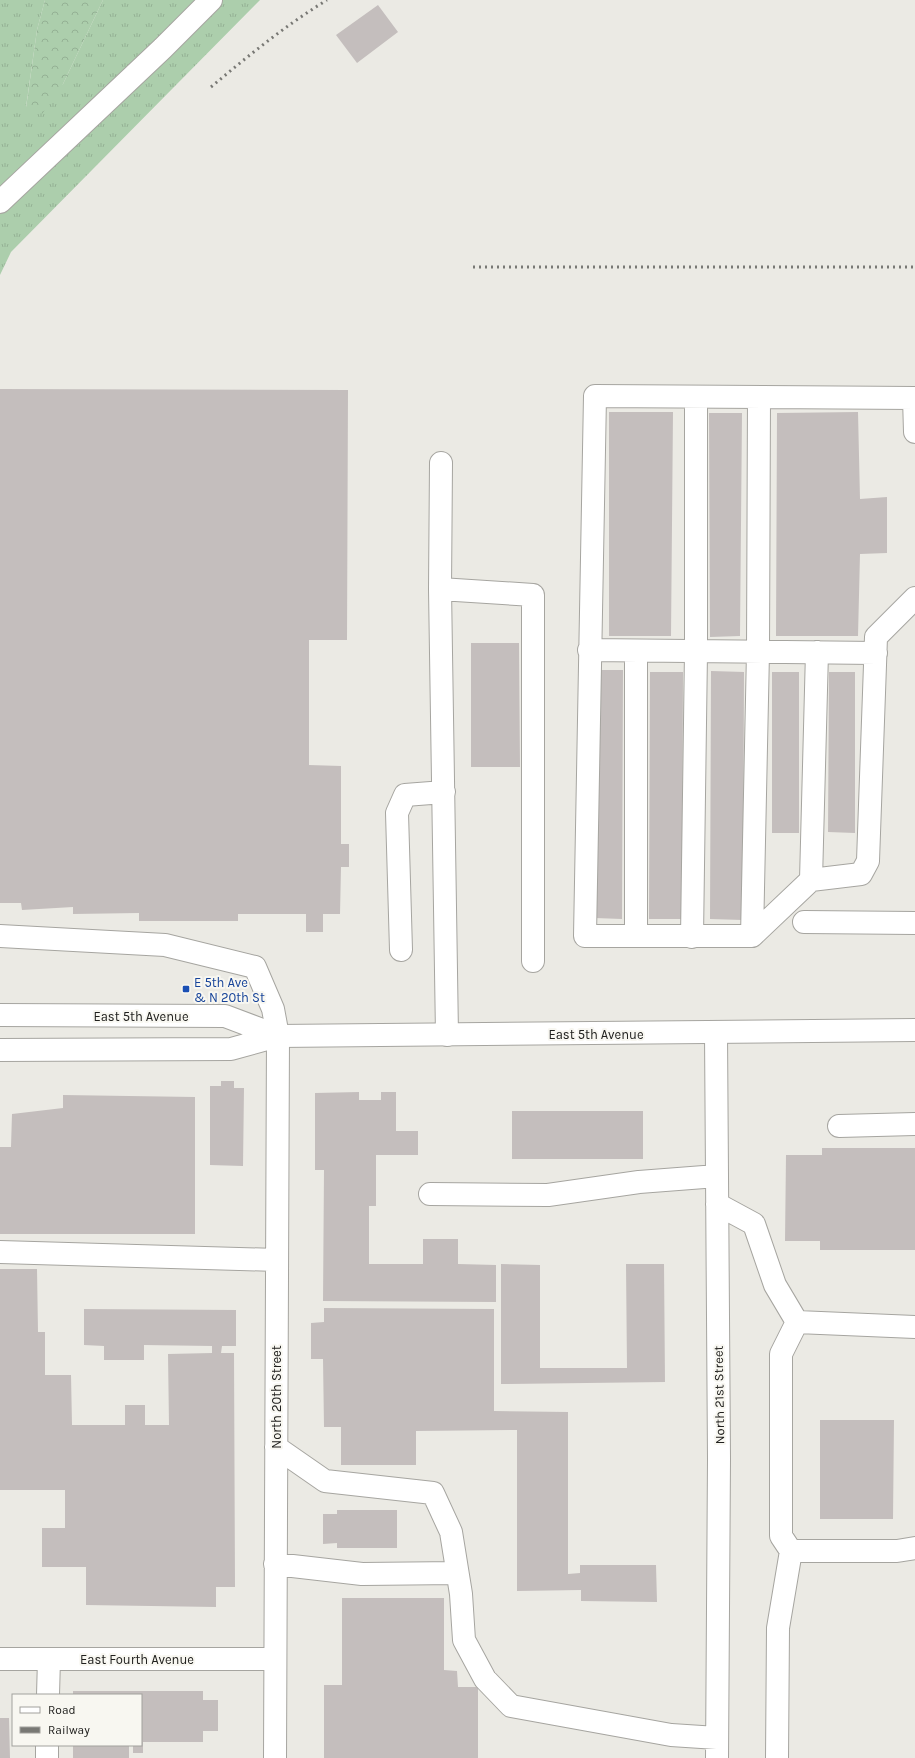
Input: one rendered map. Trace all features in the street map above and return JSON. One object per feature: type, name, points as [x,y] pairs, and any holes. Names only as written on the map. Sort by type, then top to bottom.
[{"type":"street","points":[[0,202],[163,48],[211,0]]},
{"type":"street","points":[[915,432],[915,398],[595,396],[589,650],[585,936],[752,936],[811,880],[860,874],[868,861],[876,637],[915,598]]},
{"type":"street","points":[[692,936],[696,652],[696,397]]},
{"type":"street","points":[[752,936],[758,652],[759,397]]},
{"type":"street","points":[[442,463],[440,590],[447,1035]]},
{"type":"street","points":[[440,590],[533,595],[533,961]]},
{"type":"street","points":[[589,650],[876,653]]},
{"type":"street","points":[[636,651],[636,936]]},
{"type":"street","points":[[811,880],[817,652]]},
{"type":"street","points":[[401,950],[397,813],[405,795],[444,792]]},
{"type":"street","points":[[804,922],[915,923]]},
{"type":"street","name":"North 20th Street","points":[[0,936],[165,945],[255,967],[273,1009],[278,1036],[275,1758]]},
{"type":"street","name":"East 5th Avenue","points":[[0,1015],[225,1016],[278,1036]]},
{"type":"street","name":"East 5th Avenue","points":[[0,1050],[231,1049],[278,1036],[915,1030]]},
{"type":"street","name":"North 21st Street","points":[[716,1033],[719,1459],[717,1748]]},
{"type":"street","points":[[839,1126],[915,1124]]},
{"type":"street","points":[[430,1194],[548,1194],[639,1182],[717,1176]]},
{"type":"street","points":[[717,1204],[754,1224],[775,1285],[797,1322]]},
{"type":"street","points":[[0,1252],[277,1260]]},
{"type":"street","points":[[797,1322],[915,1327]]},
{"type":"street","points":[[777,1758],[778,1628],[791,1550],[781,1536],[781,1354],[797,1322]]},
{"type":"street","points":[[276,1447],[325,1480],[433,1493],[451,1532],[458,1572],[464,1640],[485,1680],[511,1706],[671,1735],[717,1748]]},
{"type":"street","points":[[791,1550],[897,1551],[915,1548]]},
{"type":"street","points":[[275,1564],[362,1574],[458,1572]]},
{"type":"street","name":"East Fourth Avenue","points":[[0,1659],[275,1660]]},
{"type":"street","points":[[48,1694],[49,1659]]},
{"type":"street","points":[[47,1746],[47,1758]]},
{"type":"green space","points":[[0,0],[45,0],[37,30],[26,107],[63,84],[103,0],[260,0],[11,252],[0,275]]},
{"type":"green space","points":[[45,0],[103,0],[63,84],[42,114],[26,108],[37,30]]},
{"type":"building","points":[[378,5],[398,32],[357,63],[336,35]]},
{"type":"building","points":[[0,389],[348,390],[347,640],[309,640],[309,765],[341,766],[341,844],[349,844],[349,867],[341,867],[340,914],[323,914],[323,932],[306,932],[306,914],[238,914],[238,921],[139,921],[139,913],[73,914],[73,907],[22,910],[21,903],[0,903]]},
{"type":"building","points":[[609,412],[673,412],[671,636],[609,636]]},
{"type":"building","points":[[858,412],[860,499],[887,497],[887,553],[860,554],[858,636],[776,636],[777,413]]},
{"type":"building","points":[[709,413],[742,413],[740,636],[710,637]]},
{"type":"building","points":[[471,643],[519,643],[520,767],[471,767]]},
{"type":"building","points":[[596,670],[623,670],[622,919],[595,918]]},
{"type":"building","points":[[711,671],[744,672],[743,920],[710,919]]},
{"type":"building","points":[[650,672],[683,672],[682,919],[649,919]]},
{"type":"building","points":[[772,672],[799,672],[799,833],[772,833]]},
{"type":"building","points":[[829,672],[855,672],[855,833],[828,832]]},
{"type":"building","points":[[221,1081],[234,1081],[234,1088],[244,1088],[243,1166],[210,1165],[210,1086],[221,1086]]},
{"type":"building","points":[[359,1092],[359,1100],[381,1100],[381,1092],[396,1092],[396,1131],[418,1131],[418,1155],[376,1155],[376,1206],[369,1206],[369,1264],[423,1264],[423,1239],[458,1239],[458,1264],[496,1265],[496,1302],[323,1301],[324,1170],[315,1170],[315,1093]]},
{"type":"building","points":[[63,1095],[195,1097],[195,1234],[0,1234],[0,1147],[11,1147],[12,1114],[63,1108]]},
{"type":"building","points":[[512,1111],[643,1111],[643,1159],[512,1159]]},
{"type":"building","points":[[822,1148],[915,1148],[915,1250],[820,1250],[820,1241],[785,1241],[786,1155],[822,1155]]},
{"type":"building","points":[[501,1264],[540,1265],[540,1368],[627,1368],[626,1264],[664,1264],[665,1382],[501,1384]]},
{"type":"building","points":[[0,1269],[37,1269],[38,1332],[45,1332],[45,1375],[71,1375],[72,1425],[125,1425],[125,1405],[145,1405],[145,1425],[169,1425],[168,1354],[212,1353],[212,1346],[144,1345],[144,1360],[104,1360],[104,1346],[84,1345],[84,1309],[236,1310],[236,1346],[222,1346],[221,1353],[234,1353],[235,1587],[216,1587],[216,1607],[86,1605],[86,1567],[42,1567],[42,1528],[65,1528],[65,1490],[0,1490]]},
{"type":"building","points":[[324,1308],[494,1309],[494,1411],[568,1412],[568,1574],[580,1573],[580,1565],[656,1565],[657,1602],[581,1601],[581,1590],[517,1591],[517,1430],[416,1431],[416,1465],[341,1465],[341,1427],[324,1427],[323,1359],[311,1359],[311,1323],[324,1322]]},
{"type":"building","points":[[820,1420],[894,1420],[893,1519],[820,1519]]},
{"type":"building","points":[[337,1510],[397,1510],[397,1548],[337,1548],[337,1543],[323,1544],[323,1514],[337,1514]]},
{"type":"building","points":[[342,1598],[444,1598],[444,1670],[457,1671],[458,1687],[478,1687],[478,1758],[324,1758],[324,1685],[342,1685]]},
{"type":"building","points":[[73,1691],[203,1691],[203,1700],[218,1700],[218,1731],[203,1731],[203,1742],[143,1742],[143,1753],[133,1753],[133,1746],[142,1746],[142,1694],[73,1694]]},
{"type":"building","points":[[0,1718],[9,1718],[10,1758],[0,1758]]},
{"type":"building","points":[[73,1746],[129,1746],[129,1758],[73,1758]]},
{"type":"railway","points":[[211,87],[282,30],[327,0]]},
{"type":"railway","points":[[473,267],[915,267]]},
{"type":"place","name":"E 5th Ave & N 20th St","points":[[186,989]]}]
